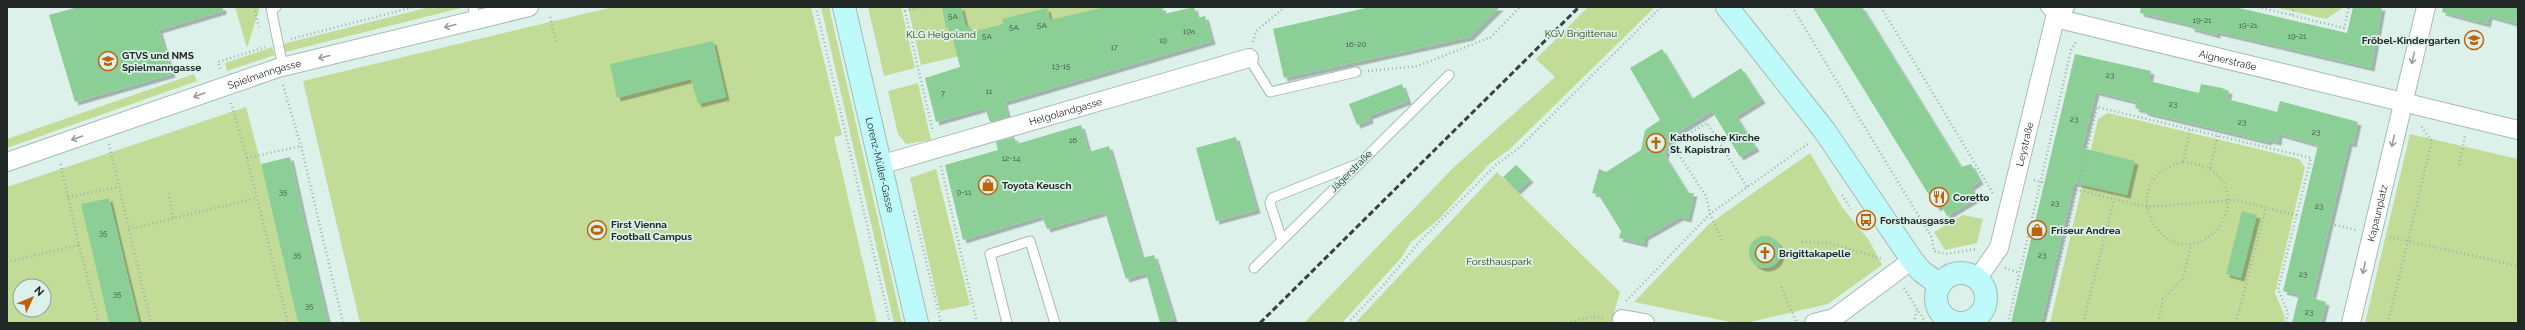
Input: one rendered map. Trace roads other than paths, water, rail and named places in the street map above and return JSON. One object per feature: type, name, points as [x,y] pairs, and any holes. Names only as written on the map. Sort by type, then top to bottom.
[{"type":"street","name":"Spielmanngasse","points":[[7,162],[105,128],[227,91],[281,68],[475,13],[529,7]]},
{"type":"street","name":"Lorenz-Müller-Gasse","points":[[844,7],[917,323]]},
{"type":"street","points":[[1727,7],[1824,130],[1912,260],[1921,271],[1940,285]]},
{"type":"street","name":"Kapaunplatz","points":[[2351,323],[2426,7]]},
{"type":"street","name":"Aignerstraße","points":[[2055,11],[2086,26],[2402,103]]},
{"type":"street","name":"Leystraße","points":[[1977,279],[1998,248],[2007,216],[2055,11]]},
{"type":"street","name":"Helgolandgasse","points":[[880,165],[1249,58]]},
{"type":"street","points":[[2402,103],[2518,130]]},
{"type":"street","points":[[1814,323],[1834,318],[1912,260]]},
{"type":"street","points":[[1957,274],[1971,275],[1977,279],[1985,292],[1985,304],[1979,315],[1967,323],[1955,322],[1941,312],[1937,302],[1940,285],[1945,279],[1957,274]]},
{"type":"street","points":[[1622,319],[1645,323]]},
{"type":"lane","points":[[276,7],[271,8],[281,68]]},
{"type":"lane","points":[[1249,58],[1270,92],[1356,72]]},
{"type":"lane","name":"Jägerstraße","points":[[1254,268],[1449,74]]},
{"type":"lane","points":[[1282,240],[1270,203],[1272,198],[1358,164]]},
{"type":"lane","points":[[1007,323],[990,254],[1030,241],[1055,323]]},
{"type":"railway","points":[[1260,323],[1579,7]]},
{"type":"place","name":"Fröbel-Kindergarten","points":[[2474,40]]},
{"type":"place","name":"GTVS und NMS Spielmanngasse","points":[[108,61]]},
{"type":"place","name":"Katholische Kirche St. Kapistran","points":[[1656,143]]},
{"type":"place","name":"Toyota Keusch","points":[[988,185]]},
{"type":"place","name":"Coretto","points":[[1939,197]]},
{"type":"place","name":"Forsthausgasse","points":[[1866,220]]},
{"type":"place","name":"First Vienna Football Campus","points":[[597,230]]},
{"type":"place","name":"Friseur Andrea","points":[[2037,230]]},
{"type":"place","name":"Brigittakapelle","points":[[1765,253]]},
{"type":"park label","name":"KGV Brigittenau","points":[[1581,33]]},
{"type":"park label","name":"KLG Helgoland","points":[[941,34]]},
{"type":"park label","name":"Forsthauspark","points":[[1499,261]]}]
